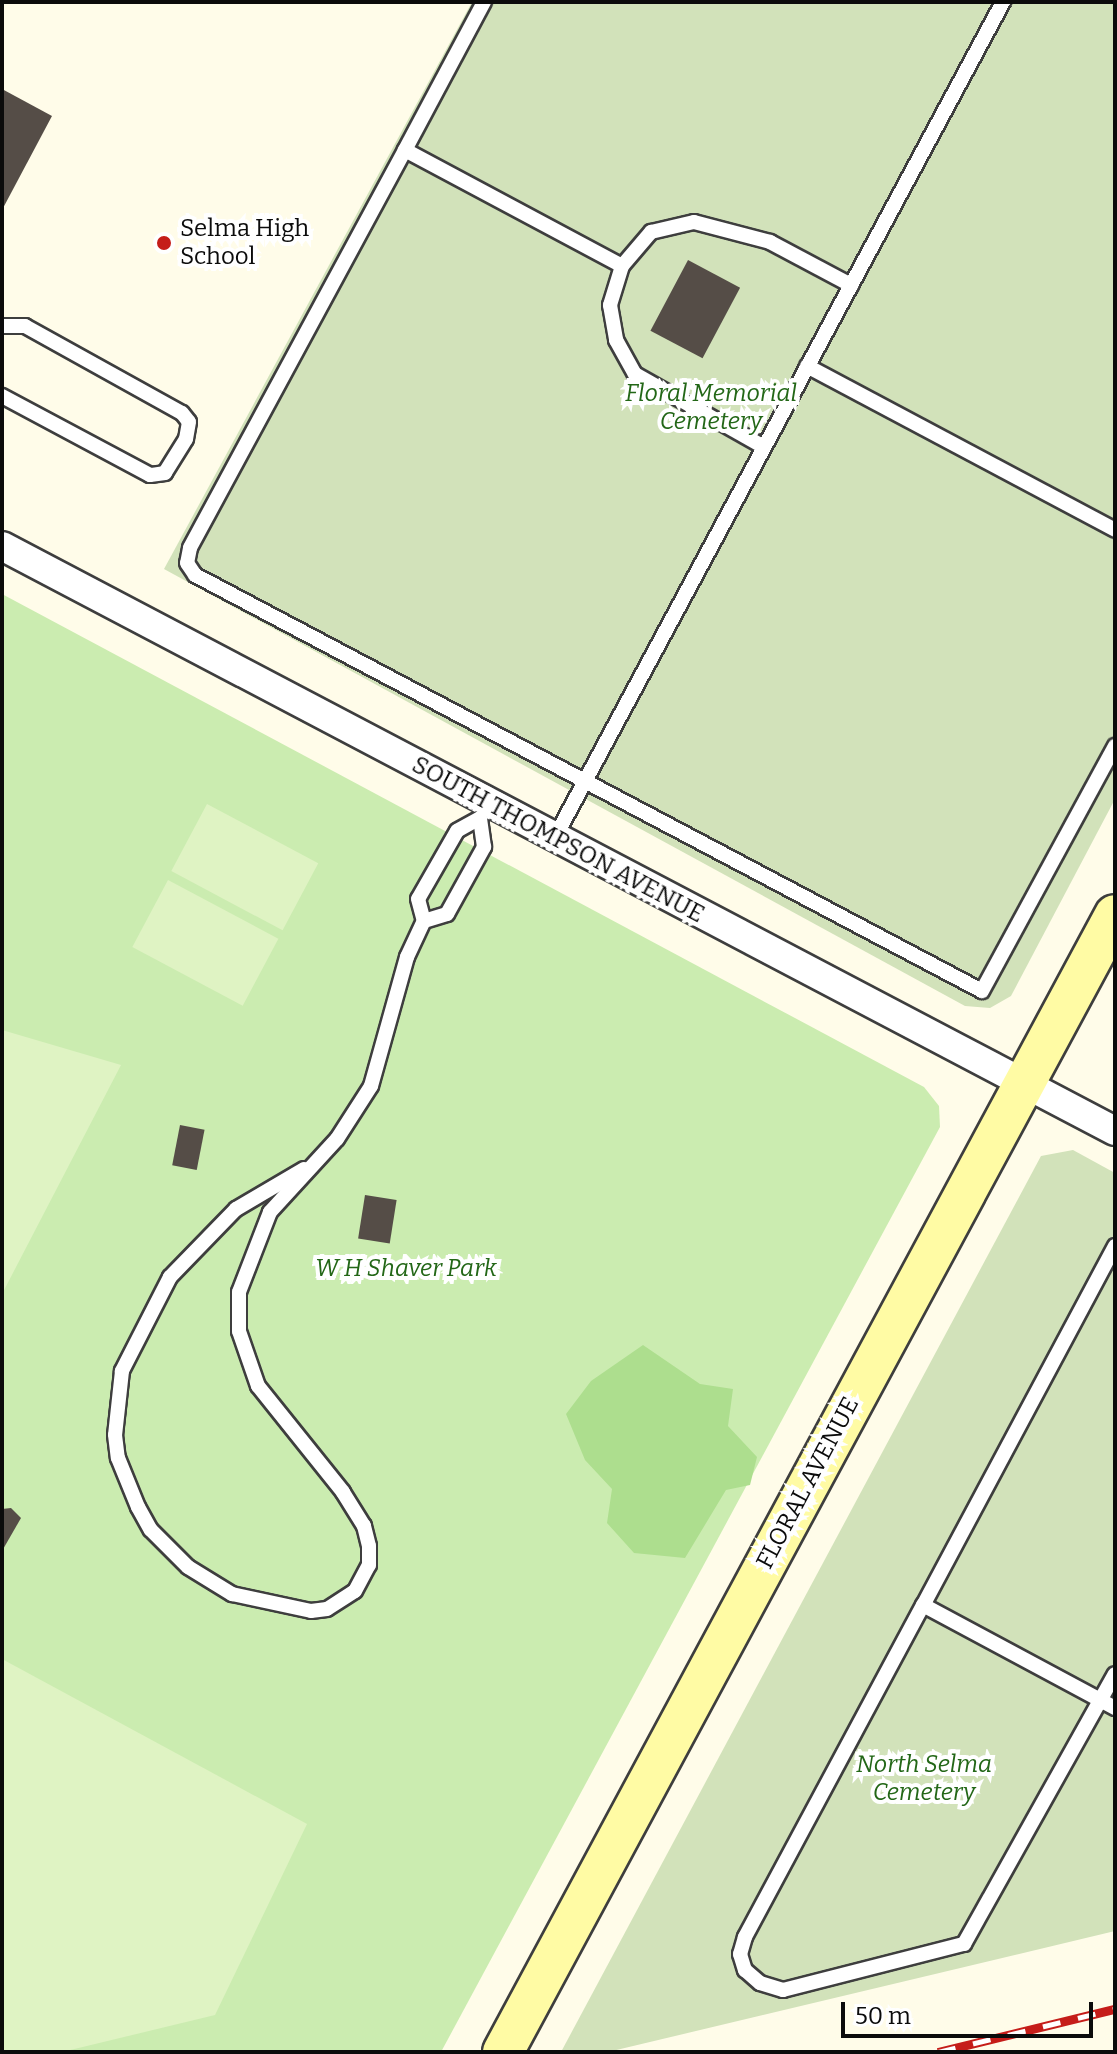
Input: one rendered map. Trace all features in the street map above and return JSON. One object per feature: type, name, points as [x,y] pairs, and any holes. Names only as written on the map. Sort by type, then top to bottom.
[{"type":"main road","name":"FLORAL AVENUE","points":[[503,2052],[1115,915]]},
{"type":"street","name":"SOUTH THOMPSON AVENUE","points":[[2,546],[484,811],[554,840],[1115,1131]]},
{"type":"lane","points":[[484,2],[190,548],[187,563],[195,575],[982,991],[1115,746]]},
{"type":"lane","points":[[554,840],[1003,2]]},
{"type":"lane","points":[[405,150],[622,266]]},
{"type":"lane","points":[[764,447],[635,374],[616,340],[610,305],[622,266],[651,232],[694,222],[770,242],[851,285]]},
{"type":"lane","points":[[2,326],[25,326],[182,413],[189,422],[186,439],[165,473],[150,475],[2,396]]},
{"type":"lane","points":[[807,366],[1115,530]]},
{"type":"lane","points":[[424,921],[447,914],[482,852],[484,811]]},
{"type":"lane","points":[[304,1169],[236,1209],[170,1277],[122,1371],[115,1435],[118,1458],[138,1507],[159,1539],[188,1567],[232,1594],[311,1611],[342,1600],[364,1579],[369,1565],[364,1526],[258,1386],[239,1331],[239,1292],[253,1244],[270,1212],[304,1169],[337,1139],[371,1086],[407,957],[424,921],[418,899],[457,831],[484,811]]},
{"type":"lane","points":[[1115,1246],[745,1937],[742,1962],[760,1983],[783,1990],[964,1944],[1115,1674]]},
{"type":"lane","points":[[923,1605],[1115,1708]]},
{"type":"green space","name":"Floral Memorial Cemetery","points":[[472,2],[1115,2],[1115,799],[1011,996],[990,1008],[965,1006],[164,569]]},
{"type":"green space","name":"W H Shaver Park","points":[[2,594],[924,1087],[939,1106],[940,1127],[441,2052],[2,2052]]},
{"type":"green space","points":[[207,804],[318,863],[283,930],[171,871]]},
{"type":"green space","points":[[168,880],[278,939],[243,1006],[132,947]]},
{"type":"green space","points":[[2,1030],[121,1065],[2,1294]]},
{"type":"green space","name":"North Selma Cemetery","points":[[1073,1150],[1115,1173],[1115,1931],[608,2052],[561,2052],[1041,1156]]},
{"type":"green space","points":[[643,1345],[700,1384],[733,1389],[728,1426],[757,1457],[750,1485],[726,1490],[685,1558],[634,1553],[607,1523],[612,1489],[585,1460],[566,1414],[591,1381]]},
{"type":"green space","points":[[2,1659],[307,1824],[215,2015],[62,2052],[2,2052]]},
{"type":"building","points":[[2,89],[52,116],[2,210]]},
{"type":"building","points":[[688,260],[740,288],[703,358],[650,331]]},
{"type":"building","points":[[180,1125],[205,1130],[197,1170],[172,1165]]},
{"type":"building","points":[[365,1195],[397,1200],[390,1243],[358,1238]]},
{"type":"building","points":[[11,1508],[21,1518],[2,1551],[2,1509]]},
{"type":"railway","points":[[938,2052],[1115,2009]]},
{"type":"place","name":"Selma High School","points":[[164,243]]}]
